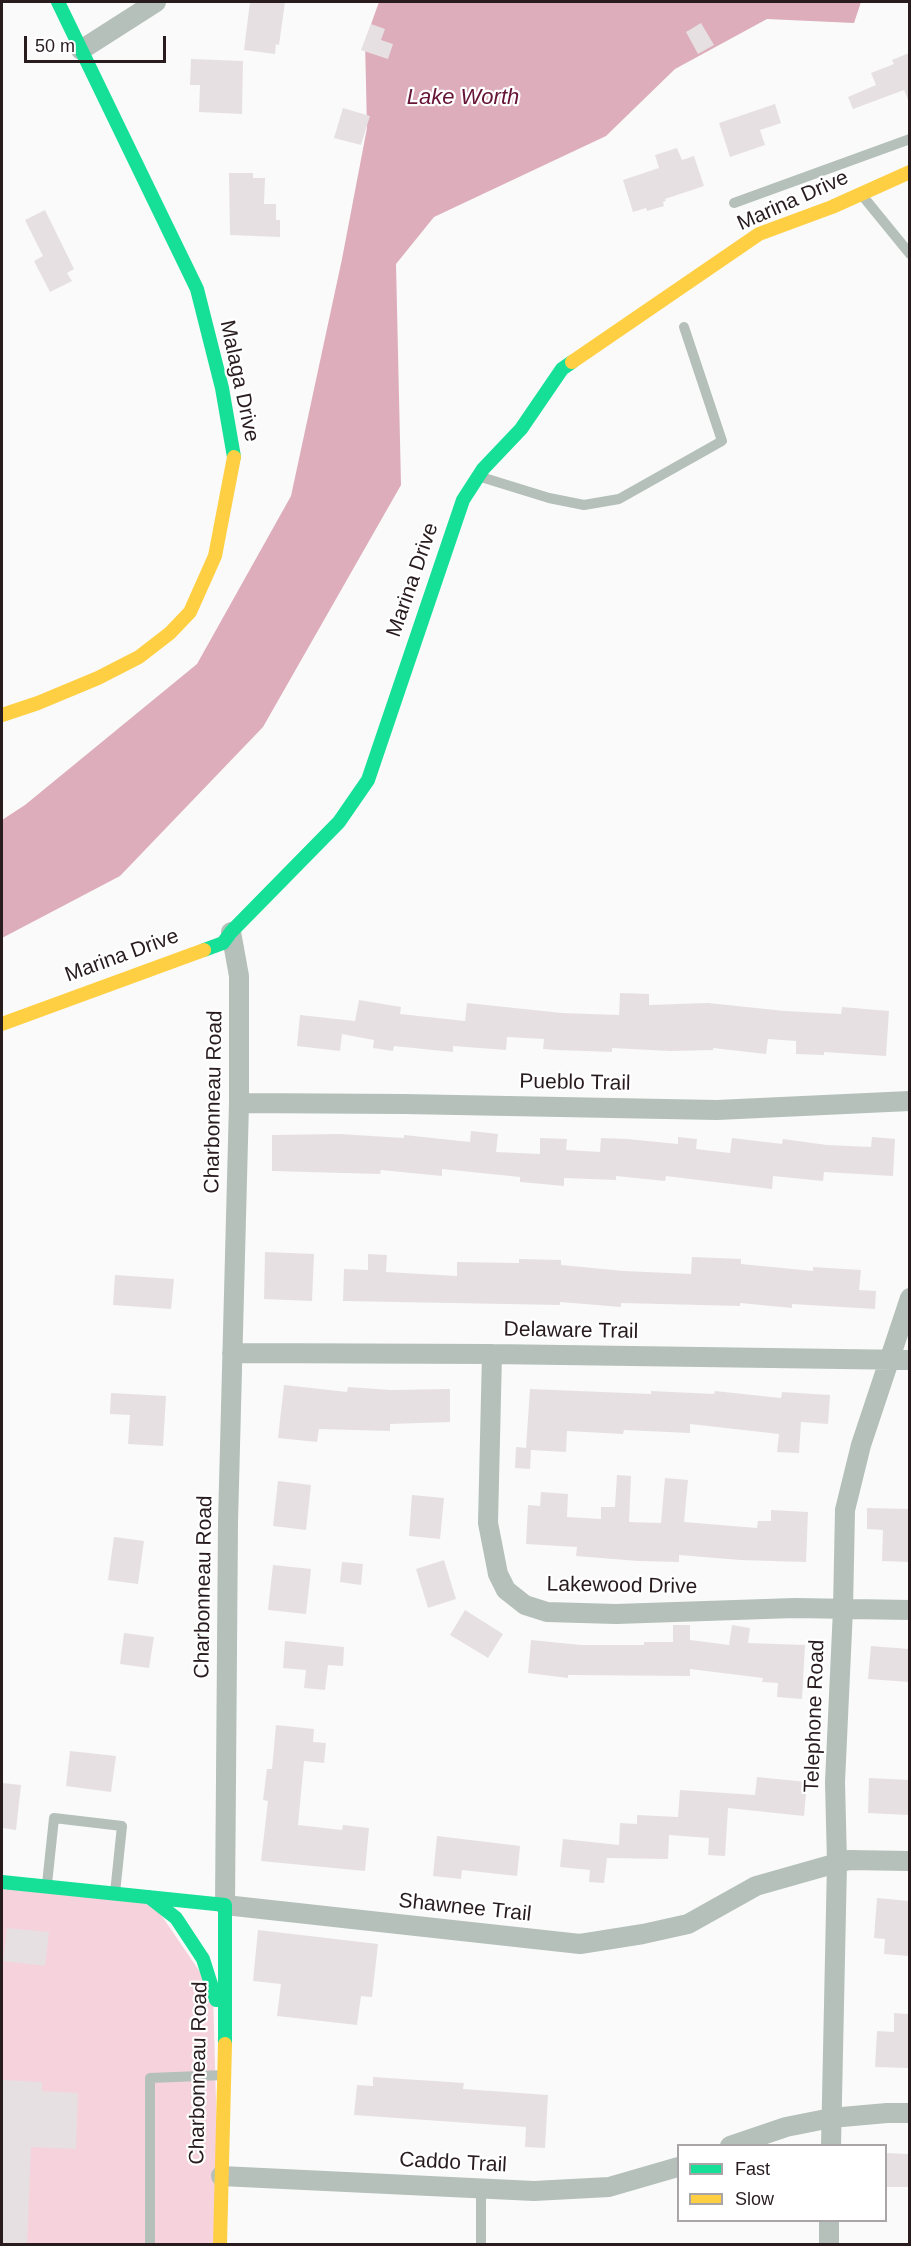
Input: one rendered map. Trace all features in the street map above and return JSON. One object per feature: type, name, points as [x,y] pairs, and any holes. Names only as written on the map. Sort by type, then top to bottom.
[{"type":"street","name":"Malaga Drive","points":[[2,715],[98,678],[139,657],[170,633],[190,612],[215,556],[234,459],[222,388],[197,289],[58,2]]},
{"type":"street","points":[[81,50],[156,2]]},
{"type":"street","name":"Marina Drive","points":[[2,1024],[223,943],[231,932],[339,822],[368,780],[463,500],[483,469],[521,429],[562,369],[759,234],[832,207],[909,172]]},
{"type":"street","name":"Charbonneau Road","points":[[220,2244],[225,2075],[232,1353],[239,1103],[239,976],[231,932]]},
{"type":"street","name":"Pueblo Trail","points":[[239,1103],[717,1110],[909,1101]]},
{"type":"street","name":"Telephone Road","points":[[831,2144],[837,1863],[835,1782],[845,1509],[861,1445],[909,1298]]},
{"type":"street","name":"Delaware Trail","points":[[232,1353],[909,1360]]},
{"type":"street","name":"Lakewood Drive","points":[[492,1354],[488,1523],[498,1574],[506,1590],[525,1605],[546,1612],[616,1614],[795,1608],[909,1610]]},
{"type":"street","name":"Shawnee Trail","points":[[2,1882],[579,1944],[688,1924],[756,1886],[849,1860],[909,1862]]},
{"type":"street","points":[[149,1897],[176,1918],[203,1959],[225,2026]]},
{"type":"street","points":[[733,2144],[786,2127],[831,2118],[909,2113]]},
{"type":"street","name":"Caddo Trail","points":[[221,2176],[534,2191],[609,2187],[677,2167]]},
{"type":"street","points":[[829,2222],[829,2244]]},
{"type":"lane","points":[[734,203],[909,139]]},
{"type":"lane","points":[[861,194],[909,254]]},
{"type":"lane","points":[[478,476],[549,498],[584,505],[619,499],[722,441],[684,327]]},
{"type":"lane","points":[[47,1886],[54,1818],[122,1826],[115,1894]]},
{"type":"lane","points":[[150,2244],[150,2078],[225,2075]]},
{"type":"lane","points":[[481,2190],[481,2244]]},
{"type":"shaded area","points":[[2,1881],[149,1897],[213,1991],[220,2244],[2,2244]]},
{"type":"water","name":"Lake Worth","points":[[379,2],[861,2],[854,23],[767,19],[675,69],[606,136],[434,217],[396,264],[401,485],[263,727],[120,876],[2,938],[2,820],[25,805],[197,664],[291,496],[342,259],[367,128],[365,41]]},
{"type":"building","points":[[250,2],[285,2],[279,45],[276,44],[275,54],[244,50]]},
{"type":"building","points":[[701,23],[714,45],[698,54],[686,32]]},
{"type":"building","points":[[371,24],[385,29],[381,40],[393,44],[388,59],[361,50]]},
{"type":"building","points":[[909,53],[909,102],[904,90],[853,109],[848,97],[876,85],[871,73],[894,64],[892,60]]},
{"type":"building","points":[[191,59],[243,61],[242,114],[199,112],[200,85],[190,85]]},
{"type":"building","points":[[775,104],[781,123],[760,130],[765,145],[730,157],[719,123]]},
{"type":"building","points":[[343,108],[370,116],[361,145],[334,138]]},
{"type":"building","points":[[677,148],[682,160],[694,156],[704,186],[665,199],[664,206],[633,212],[623,180],[659,168],[655,155]]},
{"type":"building","points":[[229,173],[253,173],[253,178],[265,178],[264,204],[276,204],[276,220],[280,220],[280,237],[230,235]]},
{"type":"building","points":[[45,210],[74,269],[67,273],[72,281],[50,292],[34,261],[43,256],[25,220]]},
{"type":"building","points":[[620,993],[649,994],[649,1005],[708,1003],[841,1014],[842,1007],[889,1011],[886,1056],[824,1052],[824,1055],[796,1054],[796,1041],[768,1039],[766,1054],[713,1048],[713,1050],[670,1051],[612,1048],[612,1052],[557,1050],[543,1049],[544,1039],[507,1037],[506,1050],[453,1046],[453,1052],[394,1046],[393,1051],[373,1048],[374,1040],[342,1034],[340,1051],[297,1046],[300,1015],[355,1021],[359,1000],[401,1007],[400,1014],[465,1021],[467,1003],[562,1013],[619,1015]]},
{"type":"building","points":[[471,1131],[498,1134],[496,1152],[540,1154],[540,1138],[567,1139],[566,1150],[600,1152],[601,1138],[678,1144],[678,1137],[697,1139],[696,1149],[730,1153],[732,1138],[782,1144],[783,1139],[827,1145],[871,1147],[872,1137],[895,1139],[893,1176],[824,1172],[823,1181],[773,1176],[772,1189],[666,1176],[665,1181],[616,1176],[616,1180],[564,1178],[564,1186],[520,1182],[520,1177],[442,1169],[442,1176],[381,1170],[380,1174],[272,1171],[272,1135],[340,1134],[404,1138],[404,1135],[470,1142]]},
{"type":"building","points":[[265,1252],[314,1254],[312,1301],[264,1299]]},
{"type":"building","points":[[368,1254],[387,1255],[386,1272],[457,1276],[457,1262],[519,1263],[519,1259],[561,1260],[561,1265],[624,1271],[691,1274],[692,1257],[741,1259],[741,1264],[813,1271],[813,1267],[861,1270],[859,1290],[876,1291],[875,1309],[792,1304],[792,1308],[740,1303],[740,1306],[621,1303],[621,1307],[560,1302],[560,1305],[343,1301],[344,1269],[368,1270]]},
{"type":"building","points":[[115,1275],[174,1279],[171,1309],[113,1305]]},
{"type":"building","points":[[284,1385],[347,1392],[348,1387],[391,1390],[450,1389],[450,1422],[390,1424],[390,1431],[319,1429],[317,1442],[278,1438]]},
{"type":"building","points":[[530,1389],[651,1394],[651,1391],[714,1394],[715,1391],[781,1398],[782,1392],[830,1395],[828,1424],[801,1422],[799,1453],[777,1452],[779,1434],[690,1424],[690,1433],[624,1430],[623,1434],[567,1431],[566,1452],[531,1450],[530,1469],[515,1468],[516,1447],[526,1448]]},
{"type":"building","points":[[111,1393],[166,1396],[163,1446],[128,1444],[130,1415],[110,1414]]},
{"type":"building","points":[[617,1475],[631,1476],[629,1522],[661,1523],[665,1478],[688,1480],[684,1522],[757,1528],[758,1521],[771,1521],[771,1510],[808,1512],[806,1562],[679,1555],[679,1562],[638,1561],[576,1556],[577,1547],[526,1544],[528,1505],[540,1506],[541,1492],[568,1494],[567,1517],[601,1519],[601,1507],[615,1507]]},
{"type":"building","points":[[278,1481],[311,1485],[306,1530],[273,1526]]},
{"type":"building","points":[[412,1495],[444,1498],[440,1539],[409,1536]]},
{"type":"building","points":[[867,1508],[909,1509],[909,1562],[882,1561],[883,1530],[867,1529]]},
{"type":"building","points":[[114,1537],[144,1541],[138,1584],[108,1580]]},
{"type":"building","points":[[444,1560],[456,1599],[428,1608],[416,1569]]},
{"type":"building","points":[[342,1562],[363,1564],[361,1585],[340,1582]]},
{"type":"building","points":[[273,1565],[311,1569],[306,1614],[268,1610]]},
{"type":"building","points":[[465,1610],[503,1634],[488,1658],[450,1635]]},
{"type":"building","points":[[673,1625],[690,1625],[690,1640],[729,1645],[732,1625],[750,1628],[748,1643],[805,1645],[802,1699],[777,1697],[778,1683],[762,1682],[763,1678],[690,1669],[690,1676],[568,1675],[568,1678],[528,1673],[531,1640],[581,1645],[644,1645],[644,1642],[673,1642]]},
{"type":"building","points":[[124,1633],[154,1637],[149,1668],[120,1664]]},
{"type":"building","points":[[285,1641],[344,1647],[343,1666],[328,1665],[325,1690],[304,1688],[306,1670],[283,1668]]},
{"type":"building","points":[[871,1646],[909,1649],[909,1682],[868,1679]]},
{"type":"building","points":[[276,1725],[314,1729],[313,1742],[326,1743],[324,1763],[304,1761],[298,1825],[342,1830],[343,1825],[369,1828],[365,1871],[261,1861],[268,1801],[263,1800],[267,1769],[272,1769]]},
{"type":"building","points":[[70,1751],[116,1756],[111,1792],[66,1786]]},
{"type":"building","points":[[757,1777],[807,1782],[804,1816],[728,1808],[725,1856],[708,1855],[709,1838],[669,1835],[668,1859],[607,1858],[604,1883],[589,1882],[590,1870],[560,1867],[563,1839],[619,1845],[620,1823],[637,1824],[637,1815],[678,1817],[680,1790],[755,1795]]},
{"type":"building","points":[[869,1778],[909,1780],[909,1815],[868,1813]]},
{"type":"building","points":[[2,1783],[21,1785],[16,1830],[2,1828]]},
{"type":"building","points":[[437,1836],[520,1846],[517,1876],[462,1870],[461,1879],[433,1876]]},
{"type":"building","points":[[877,1898],[909,1901],[909,1956],[884,1954],[885,1939],[874,1938]]},
{"type":"building","points":[[7,1928],[49,1932],[45,1966],[3,1961]]},
{"type":"building","points":[[258,1930],[378,1944],[372,1997],[361,1996],[357,2025],[277,2016],[281,1984],[253,1981]]},
{"type":"building","points":[[894,2013],[909,2014],[909,2068],[875,2067],[877,2031],[894,2032]]},
{"type":"building","points":[[373,2077],[464,2083],[463,2089],[548,2095],[545,2148],[525,2147],[526,2127],[354,2115],[357,2085],[373,2086]]},
{"type":"building","points":[[2,2080],[42,2082],[42,2091],[78,2093],[76,2149],[31,2147],[27,2244],[2,2244]]},
{"type":"building","points":[[887,2153],[909,2154],[909,2187],[887,2187]]},
{"type":"traffic: fast","points":[[58,2],[197,289],[222,388],[234,457]]},
{"type":"traffic: fast","points":[[204,950],[223,943],[231,932],[339,822],[368,780],[463,500],[483,469],[521,429],[562,369],[572,362]]},
{"type":"traffic: fast","points":[[2,1882],[225,1905],[225,2044]]},
{"type":"traffic: fast","points":[[149,1897],[176,1918],[203,1959],[216,2000]]},
{"type":"traffic: slow","points":[[572,362],[759,234],[832,207],[910,172]]},
{"type":"traffic: slow","points":[[2,715],[98,678],[139,657],[170,633],[190,612],[215,556],[234,457]]},
{"type":"traffic: slow","points":[[2,1024],[204,950]]},
{"type":"traffic: slow","points":[[220,2244],[225,2044]]}]
